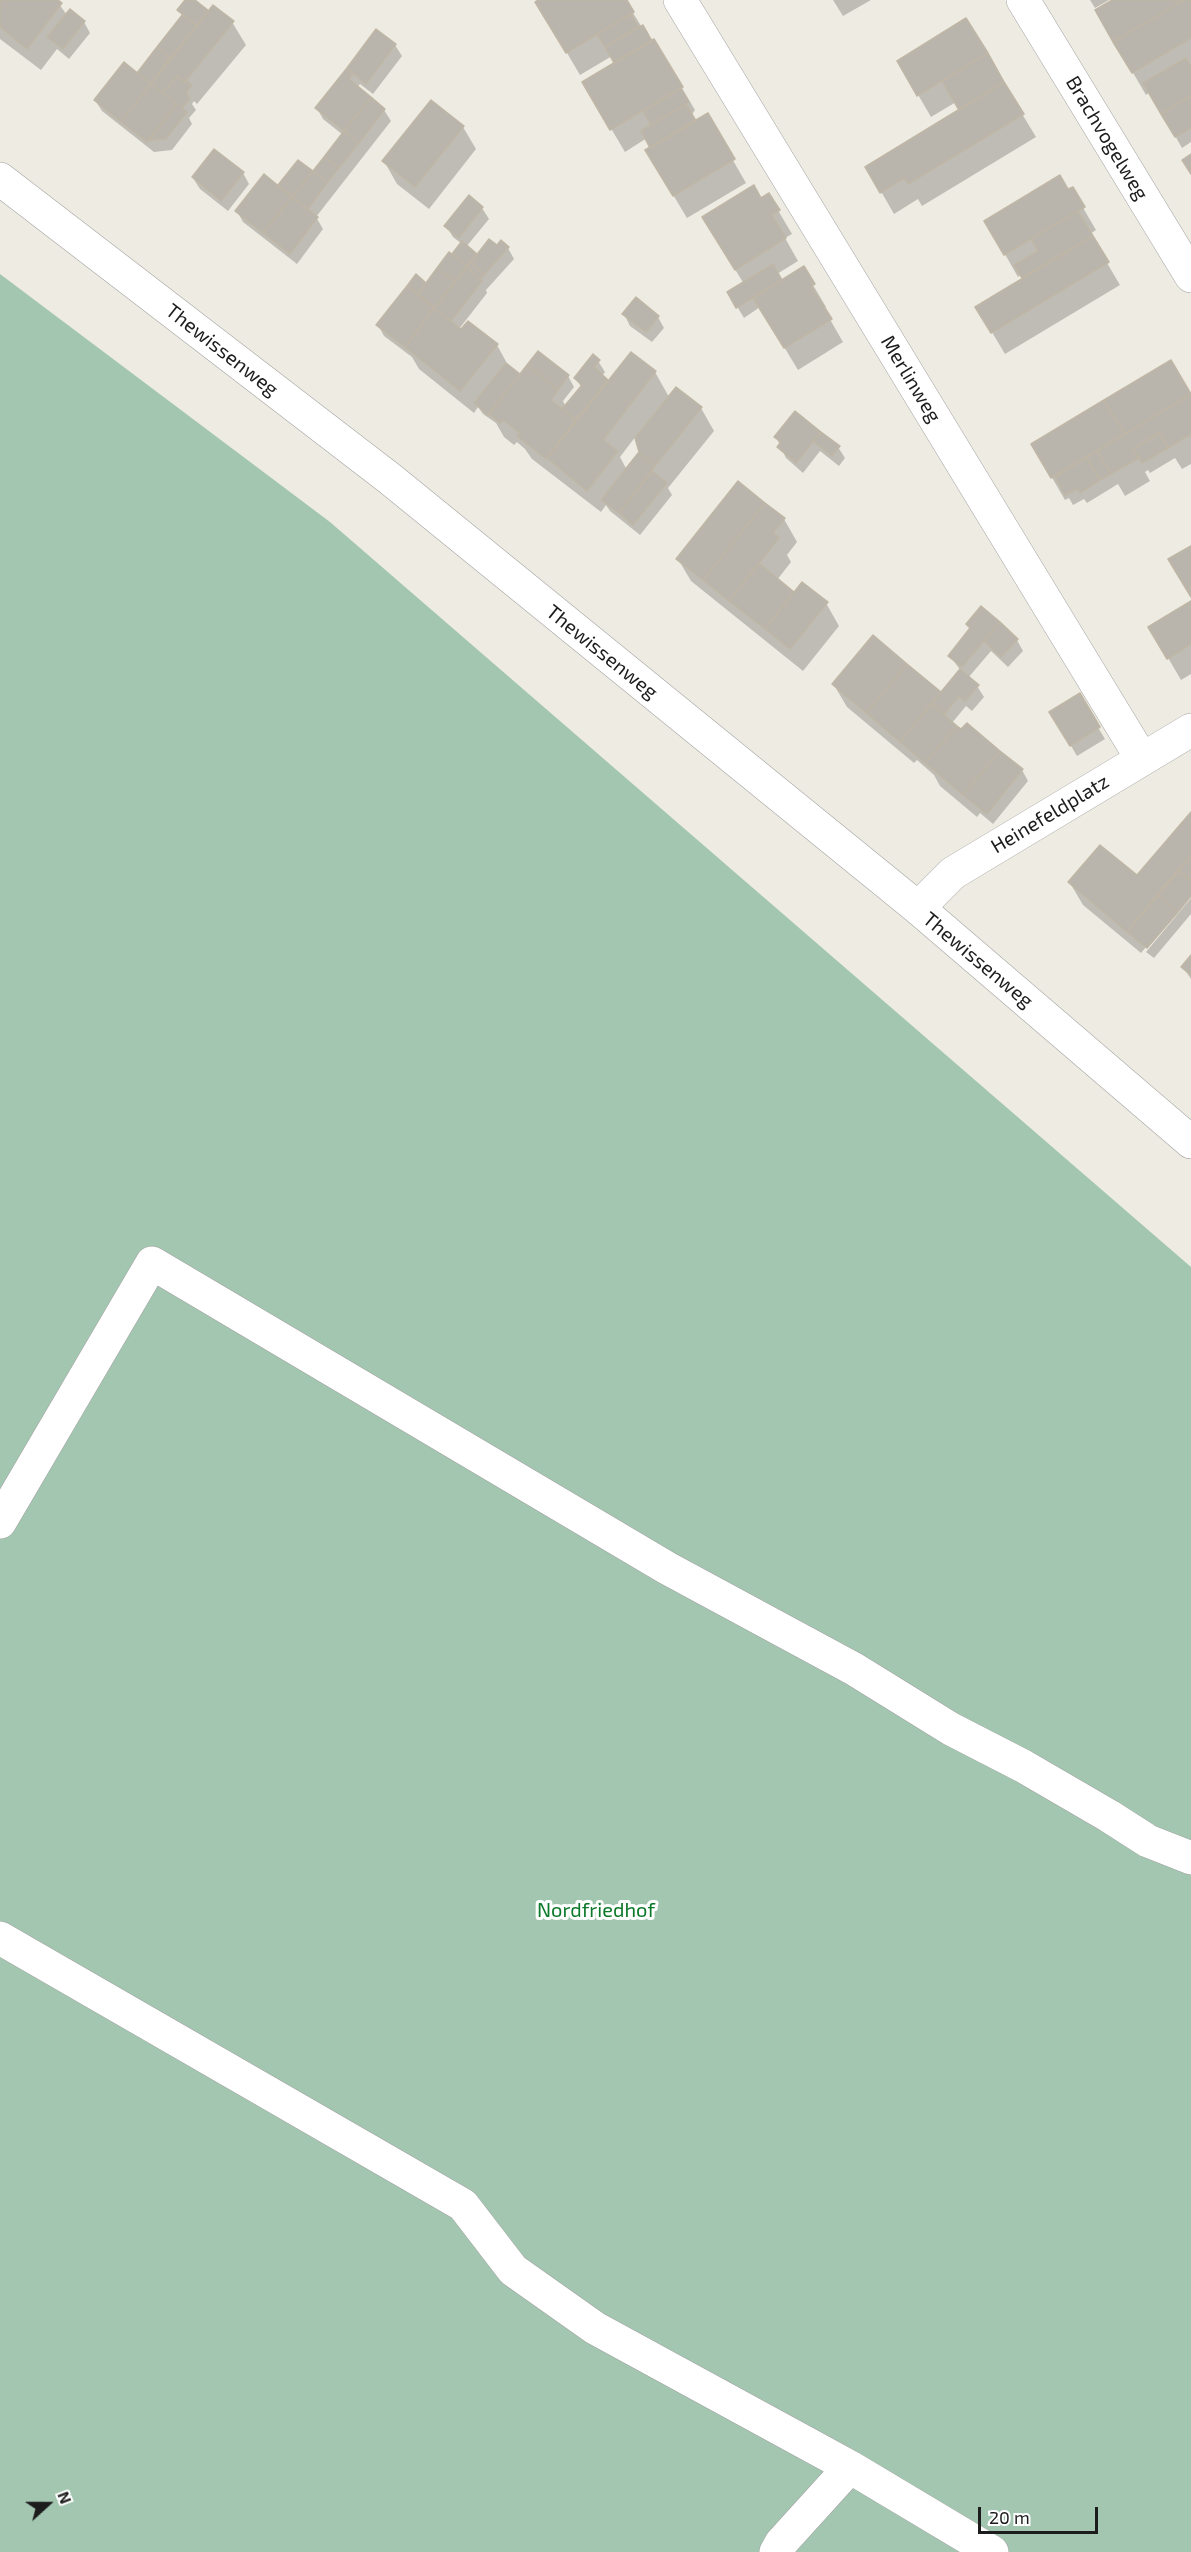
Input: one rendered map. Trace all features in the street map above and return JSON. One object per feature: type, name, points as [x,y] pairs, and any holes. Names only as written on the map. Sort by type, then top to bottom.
[{"type":"street","name":"Merlinweg","points":[[681,0],[1142,759]]},
{"type":"street","name":"Brachvogelweg","points":[[1023,0],[1191,276]]},
{"type":"street","name":"Thewissenweg","points":[[0,179],[389,478],[918,908],[1191,1142]]},
{"type":"street","name":"Heinefeldplatz","points":[[918,908],[952,873],[1191,730]]},
{"type":"street","points":[[0,1522],[153,1263],[667,1568],[854,1669],[951,1729],[1023,1766],[1148,1841],[1191,1858]]},
{"type":"street","points":[[0,1938],[463,2205],[513,2270],[595,2328],[850,2467],[992,2552]]},
{"type":"street","points":[[776,2552],[781,2543],[850,2467]]},
{"type":"green space","name":"Nordfriedhof","points":[[0,274],[330,522],[1191,1267],[1191,2552],[0,2552]]},
{"type":"building","points":[[0,0],[58,0],[62,3],[27,49],[0,27]]},
{"type":"building","points":[[185,0],[195,0],[209,11],[197,26],[177,10]]},
{"type":"building","points":[[538,0],[627,0],[634,12],[566,53],[535,2]]},
{"type":"building","points":[[1112,0],[1184,0],[1113,42],[1095,10]]},
{"type":"building","points":[[1184,0],[1191,0],[1191,38],[1132,73],[1113,42]]},
{"type":"building","points":[[213,5],[234,21],[184,83],[177,76],[163,93],[151,84]]},
{"type":"building","points":[[70,9],[85,21],[63,49],[47,37]]},
{"type":"building","points":[[183,14],[197,26],[170,58],[157,47]]},
{"type":"building","points":[[631,14],[638,27],[605,47],[597,34]]},
{"type":"building","points":[[966,18],[988,53],[917,96],[897,61]]},
{"type":"building","points":[[643,25],[652,41],[614,63],[605,47]]},
{"type":"building","points":[[376,29],[396,44],[366,84],[347,68]]},
{"type":"building","points":[[654,39],[683,87],[610,130],[582,82]]},
{"type":"building","points":[[157,47],[170,58],[151,84],[137,73]]},
{"type":"building","points":[[988,53],[1004,82],[959,110],[942,81]]},
{"type":"building","points":[[1186,58],[1191,67],[1191,96],[1161,114],[1143,83]]},
{"type":"building","points":[[124,62],[151,84],[121,122],[94,100]]},
{"type":"building","points":[[347,68],[353,74],[349,79],[371,97],[344,131],[315,108]]},
{"type":"building","points":[[177,76],[184,83],[186,80],[192,85],[186,93],[190,98],[182,108],[187,112],[166,139],[149,140],[177,104],[163,93]]},
{"type":"building","points":[[1004,82],[1024,114],[908,184],[904,178],[880,193],[865,167]]},
{"type":"building","points":[[151,84],[177,104],[147,142],[121,122]]},
{"type":"building","points":[[681,88],[689,102],[651,125],[643,111]]},
{"type":"building","points":[[1191,96],[1191,128],[1175,137],[1161,114]]},
{"type":"building","points":[[371,97],[385,109],[359,143],[344,131]]},
{"type":"building","points":[[431,100],[464,126],[415,187],[382,161]]},
{"type":"building","points":[[686,104],[696,121],[650,148],[641,131]]},
{"type":"building","points":[[708,113],[735,159],[673,196],[645,150]]},
{"type":"building","points":[[344,131],[359,143],[339,168],[324,157]]},
{"type":"building","points":[[214,149],[244,172],[221,201],[192,177]]},
{"type":"building","points":[[1191,154],[1191,174],[1182,160]]},
{"type":"building","points":[[324,157],[339,168],[327,183],[313,171]]},
{"type":"building","points":[[298,160],[313,171],[292,197],[278,185]]},
{"type":"building","points":[[313,171],[327,183],[308,209],[292,197]]},
{"type":"building","points":[[264,174],[292,197],[263,233],[235,211]]},
{"type":"building","points":[[1060,175],[1068,189],[1073,187],[1085,207],[1004,255],[984,221]]},
{"type":"building","points":[[754,185],[761,198],[769,193],[780,210],[772,215],[786,238],[735,270],[702,217]]},
{"type":"building","points":[[469,195],[483,207],[459,238],[444,226]]},
{"type":"building","points":[[292,197],[318,217],[290,254],[263,233]]},
{"type":"building","points":[[1078,211],[1093,236],[1022,278],[1014,265],[1038,251],[1031,239]]},
{"type":"building","points":[[1093,236],[1109,262],[991,333],[975,307]]},
{"type":"building","points":[[489,239],[497,245],[501,240],[509,247],[484,275],[471,262]]},
{"type":"building","points":[[462,241],[477,254],[467,266],[452,254]]},
{"type":"building","points":[[449,252],[467,266],[455,282],[437,268]]},
{"type":"building","points":[[471,262],[484,275],[480,279],[467,267]]},
{"type":"building","points":[[773,264],[782,280],[736,308],[727,292]]},
{"type":"building","points":[[804,266],[815,284],[811,286],[832,319],[784,348],[753,298]]},
{"type":"building","points":[[467,267],[482,281],[451,321],[434,308]]},
{"type":"building","points":[[437,268],[455,282],[434,308],[418,294]]},
{"type":"building","points":[[416,274],[426,283],[418,294],[407,286]]},
{"type":"building","points":[[407,286],[434,308],[405,347],[376,325]]},
{"type":"building","points":[[636,297],[659,316],[646,332],[622,314]]},
{"type":"building","points":[[434,308],[461,329],[468,321],[498,344],[460,391],[405,347]]},
{"type":"building","points":[[538,351],[569,375],[558,390],[527,365]]},
{"type":"building","points":[[631,352],[656,371],[603,440],[618,451],[587,491],[547,458]]},
{"type":"building","points":[[593,354],[600,360],[594,367],[608,380],[576,420],[562,409],[582,385],[574,378]]},
{"type":"building","points":[[1171,360],[1191,394],[1125,434],[1104,400]]},
{"type":"building","points":[[506,363],[520,374],[488,415],[474,403]]},
{"type":"building","points":[[527,365],[558,390],[551,400],[576,420],[546,459],[517,436],[520,433],[503,420],[500,423],[489,414]]},
{"type":"building","points":[[676,387],[702,407],[655,466],[639,452],[635,438]]},
{"type":"building","points":[[1191,394],[1191,434],[1168,448],[1159,433],[1133,449],[1139,458],[1111,474],[1097,451]]},
{"type":"building","points":[[1104,400],[1125,434],[1051,478],[1031,444]]},
{"type":"building","points":[[795,411],[821,432],[796,463],[777,447],[781,442],[774,437]]},
{"type":"building","points":[[821,432],[840,446],[832,456],[813,441]]},
{"type":"building","points":[[1159,433],[1168,448],[1142,463],[1133,449]]},
{"type":"building","points":[[1097,451],[1111,474],[1100,480],[1086,457]]},
{"type":"building","points":[[639,452],[655,466],[619,513],[601,500]]},
{"type":"building","points":[[1086,457],[1100,480],[1080,493],[1077,489],[1065,495],[1055,477]]},
{"type":"building","points":[[652,471],[667,483],[633,525],[619,513]]},
{"type":"building","points":[[738,481],[765,503],[703,580],[676,559]]},
{"type":"building","points":[[765,503],[785,518],[773,533],[779,538],[729,601],[703,580]]},
{"type":"building","points":[[1191,546],[1191,597],[1168,559]]},
{"type":"building","points":[[759,563],[794,592],[765,629],[729,601]]},
{"type":"building","points":[[802,582],[828,602],[790,649],[765,629]]},
{"type":"building","points":[[1191,601],[1191,644],[1167,659],[1148,627]]},
{"type":"building","points":[[981,606],[1000,622],[962,667],[948,656],[970,628],[966,624]]},
{"type":"building","points":[[1000,622],[1018,639],[1001,657],[984,641]]},
{"type":"building","points":[[873,635],[907,664],[866,713],[832,684]]},
{"type":"building","points":[[907,664],[941,692],[900,742],[866,713]]},
{"type":"building","points":[[960,669],[979,685],[965,701],[959,696],[944,715],[931,704]]},
{"type":"building","points":[[1080,693],[1100,727],[1070,746],[1049,712]]},
{"type":"building","points":[[931,704],[957,726],[925,763],[900,742]]},
{"type":"building","points":[[967,723],[1000,751],[963,795],[925,763],[957,726],[961,729]]},
{"type":"building","points":[[1000,751],[1023,769],[987,814],[963,795]]},
{"type":"building","points":[[1191,812],[1191,856],[1127,932],[1068,882],[1100,845],[1137,875]]},
{"type":"building","points":[[1191,856],[1191,881],[1178,870]]},
{"type":"building","points":[[1178,870],[1191,881],[1191,896],[1178,912],[1157,895]]},
{"type":"building","points":[[1157,895],[1178,912],[1147,948],[1127,932]]},
{"type":"building","points":[[1191,955],[1191,975],[1181,967]]}]
